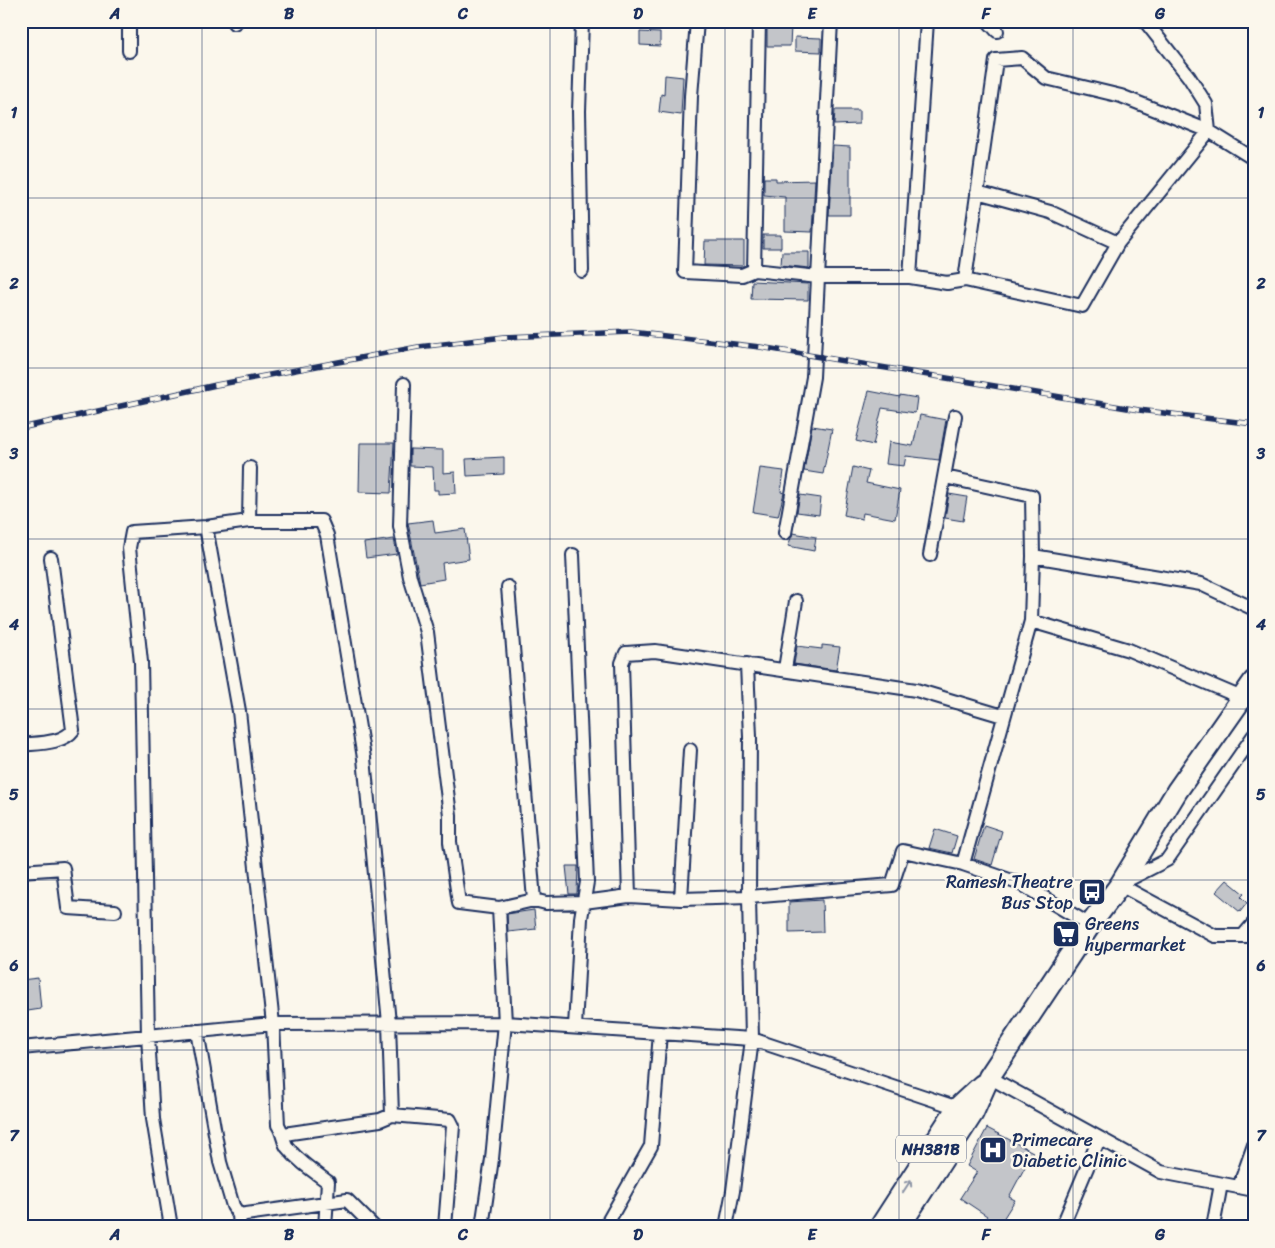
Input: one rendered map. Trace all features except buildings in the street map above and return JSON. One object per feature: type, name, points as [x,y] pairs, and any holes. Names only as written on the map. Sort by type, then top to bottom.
[{"type":"highway","name":"NH381B","points":[[880,1227],[989,1077],[1090,925],[1120,884],[1177,791],[1254,681]]},
{"type":"highway","name":"NH381B","points":[[899,1227],[965,1111]]},
{"type":"street","points":[[129,21],[129,51]]},
{"type":"street","points":[[582,21],[579,111],[582,271]]},
{"type":"street","points":[[697,21],[691,96],[685,272],[742,276],[754,270],[818,277],[910,277],[947,283],[966,280],[1082,306],[1118,243],[1208,131],[1206,104],[1189,77],[1145,21]]},
{"type":"street","points":[[754,270],[759,21]]},
{"type":"street","points":[[785,533],[813,377],[831,21]]},
{"type":"street","points":[[910,277],[927,21]]},
{"type":"street","points":[[988,21],[997,31]]},
{"type":"street","points":[[966,280],[996,60],[1022,58],[1046,78],[1121,96],[1208,131],[1254,159]]},
{"type":"street","points":[[978,192],[1050,212],[1118,243]]},
{"type":"street","points":[[404,384],[400,526],[410,577],[427,632],[450,815],[450,842],[459,903],[498,908],[534,900],[546,903],[584,902],[629,896],[681,899],[749,897],[892,885],[903,851],[963,864],[1020,884],[1090,925]]},
{"type":"street","points":[[930,555],[955,416]]},
{"type":"street","points":[[249,521],[250,468]]},
{"type":"street","points":[[945,477],[1032,496],[1031,621],[963,864]]},
{"type":"street","points":[[171,1227],[153,1119],[148,1036],[142,662],[129,548],[132,532],[206,527],[249,521],[321,521],[327,535],[364,758],[389,1024],[392,1115]]},
{"type":"street","points":[[206,527],[239,711],[273,1024],[278,1125],[284,1134],[285,1145],[304,1165],[328,1182],[325,1227]]},
{"type":"street","points":[[573,555],[587,882],[580,918],[575,1027]]},
{"type":"street","points":[[1033,556],[1201,584],[1254,609]]},
{"type":"street","points":[[21,745],[58,740],[69,736],[73,730],[51,558]]},
{"type":"street","points":[[508,587],[534,900]]},
{"type":"street","points":[[785,669],[796,601]]},
{"type":"street","points":[[1031,621],[1128,650],[1242,698]]},
{"type":"street","points":[[629,896],[622,663],[626,653],[655,651],[916,690],[1003,716]]},
{"type":"street","points":[[726,1227],[733,1190],[752,1039],[749,897],[750,736],[747,664]]},
{"type":"street","points":[[1120,884],[1167,860],[1254,735]]},
{"type":"street","points":[[681,899],[690,750]]},
{"type":"street","points":[[21,871],[63,868],[68,908],[114,911]]},
{"type":"street","points":[[1120,884],[1215,936],[1248,936],[1254,923]]},
{"type":"street","points":[[482,1227],[492,1159],[505,1023],[498,908]]},
{"type":"street","points":[[21,1048],[273,1024],[505,1023],[575,1027],[752,1039],[965,1111]]},
{"type":"street","points":[[197,1031],[220,1162],[239,1221],[328,1202],[347,1200],[374,1227]]},
{"type":"street","points":[[606,1227],[651,1146],[660,1033]]},
{"type":"street","points":[[989,1077],[1161,1172],[1254,1190]]},
{"type":"street","points":[[284,1134],[380,1120],[392,1115],[450,1120],[453,1126],[445,1227]]},
{"type":"street","points":[[1062,1227],[1099,1139]]},
{"type":"street","points":[[1240,1187],[1254,1145]]},
{"type":"street","points":[[1213,1227],[1221,1184]]},
{"type":"railway","points":[[21,428],[216,385],[418,347],[504,337],[631,332],[760,347],[1139,410],[1254,424]]},
{"type":"place","name":"Ramesh Theatre Bus Stop","points":[[1092,892]]},
{"type":"place","name":"Greens hypermarket","points":[[1066,934]]},
{"type":"place","name":"Primecare Diabetic Clinic","points":[[993,1150]]}]
